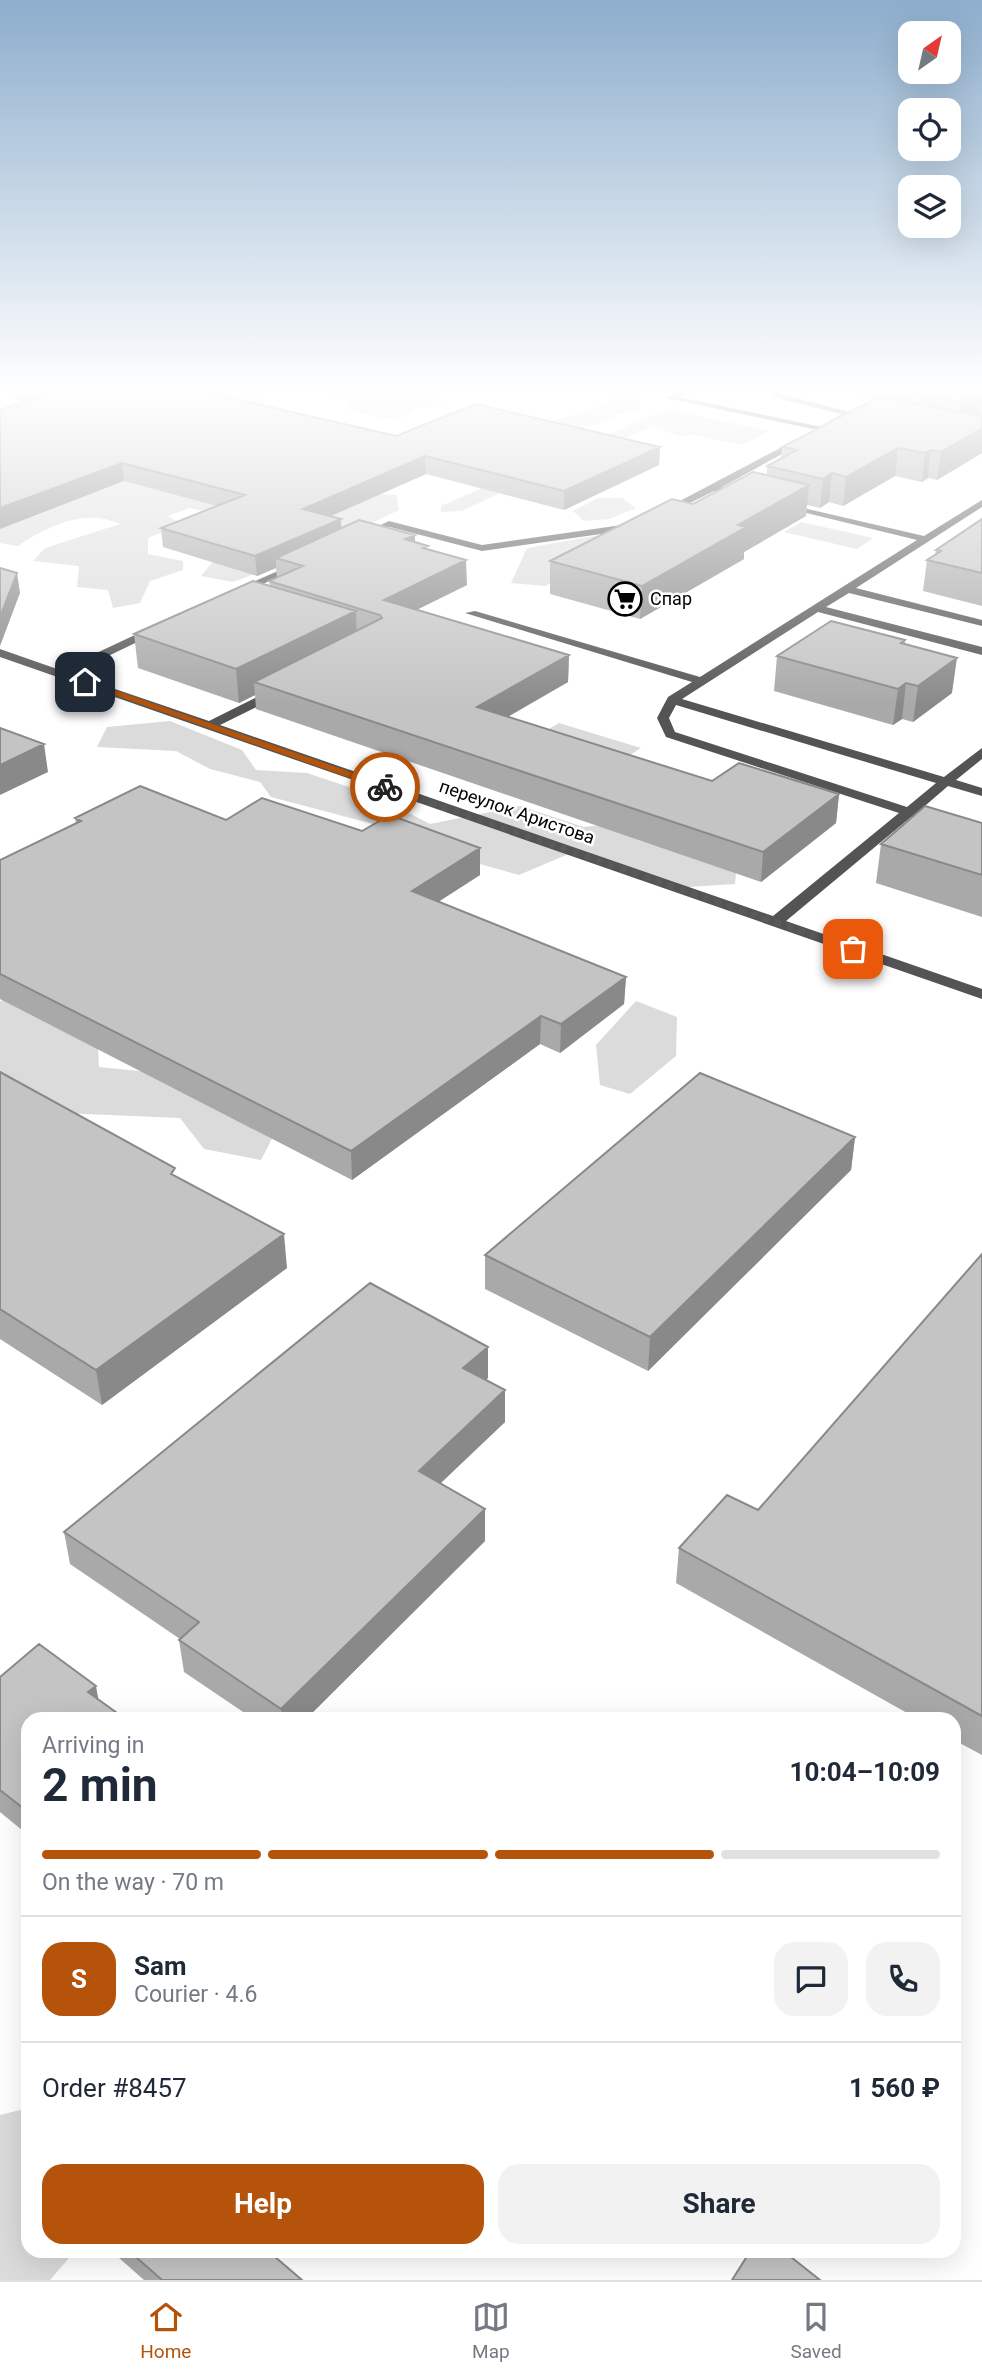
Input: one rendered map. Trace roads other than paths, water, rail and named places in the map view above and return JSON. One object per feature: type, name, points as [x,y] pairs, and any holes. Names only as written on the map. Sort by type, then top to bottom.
[{"type":"street","points":[[351,541],[389,524],[482,548],[637,525],[700,494]]},
{"type":"street","points":[[982,503],[672,699],[663,718],[670,734],[982,836]]},
{"type":"street","points":[[779,504],[925,539]]},
{"type":"street","points":[[249,605],[225,597],[313,558]]},
{"type":"street","points":[[847,589],[982,623]]},
{"type":"street","points":[[816,608],[982,651]]},
{"type":"street","points":[[471,613],[701,681]]},
{"type":"street","points":[[61,674],[162,627]]},
{"type":"street","name":"переулок Аристова","points":[[0,653],[982,994]]},
{"type":"street","points":[[209,726],[292,684]]},
{"type":"street","points":[[672,699],[982,792]]},
{"type":"street","points":[[775,922],[982,752]]},
{"type":"place","name":"Спар","points":[[625,599]]}]
